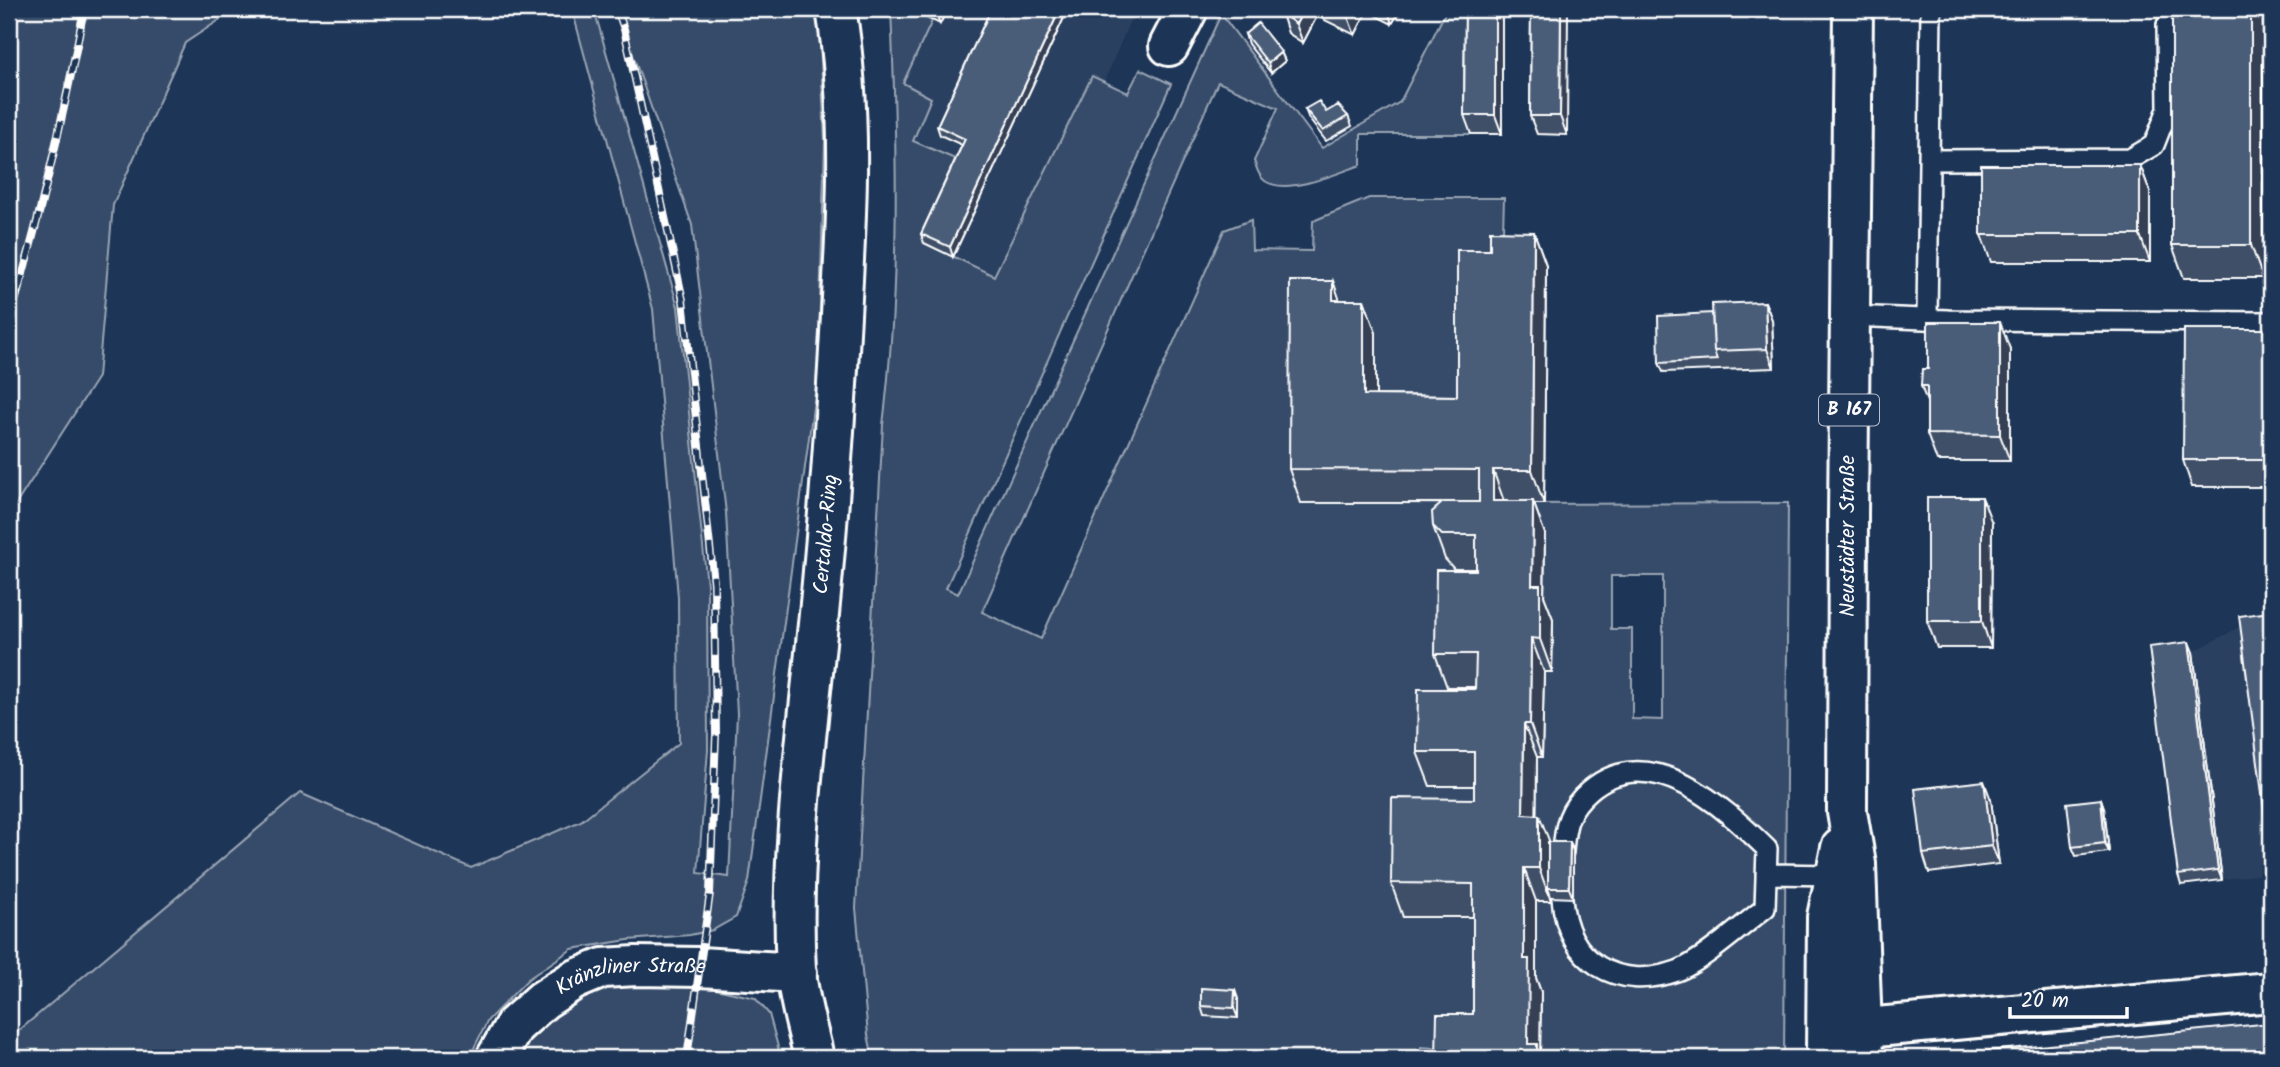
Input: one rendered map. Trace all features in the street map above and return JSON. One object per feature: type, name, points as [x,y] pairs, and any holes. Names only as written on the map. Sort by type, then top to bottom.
[{"type":"main road","name":"Certaldo-Ring","points":[[814,1058],[797,973],[795,896],[800,806],[824,563],[846,224],[846,121],[841,37],[836,9]]},
{"type":"main road","points":[[1169,46],[1188,9]]},
{"type":"main road","name":"Neustädter Straße","points":[[1844,1044],[1827,918],[1847,811],[1853,9]]},
{"type":"main road","name":"Neustädter Straße","points":[[1844,1044],[1856,864],[1847,811]]},
{"type":"main road","name":"Kränzliner Straße","points":[[496,1058],[514,1027],[543,1000],[574,980],[603,968],[699,967],[797,973]]},
{"type":"main road","points":[[1844,1044],[2271,992]]},
{"type":"lane","points":[[1927,318],[1931,9]]},
{"type":"lane","points":[[1930,160],[2130,159],[2154,145],[2168,109],[2167,24]]},
{"type":"lane","points":[[1850,316],[2271,322]]},
{"type":"lane","points":[[1562,898],[1570,935],[1588,960],[1619,974],[1647,978],[1679,970],[1765,908],[1767,849],[1735,818],[1685,786],[1663,775],[1643,771],[1604,779],[1579,800],[1565,825],[1563,852]]},
{"type":"lane","points":[[1766,874],[1836,875]]},
{"type":"shaded area","points":[[9,9],[236,9],[185,43],[113,205],[98,377],[9,515]]},
{"type":"shaded area","points":[[572,9],[594,9],[678,307],[707,585],[708,750],[698,873],[729,877],[737,714],[726,513],[692,225],[617,9],[815,9],[820,39],[825,141],[818,371],[749,881],[736,917],[713,930],[690,935],[628,940],[572,949],[528,979],[488,1020],[469,1058],[9,1058],[9,1039],[300,793],[471,868],[581,821],[679,743],[678,597],[653,309]]},
{"type":"shaded area","points":[[891,9],[912,9],[932,21],[903,83],[931,98],[913,141],[962,162],[925,243],[994,276],[1092,76],[1128,93],[1140,69],[1171,84],[946,588],[958,594],[1221,14],[1322,148],[1400,102],[1447,9],[1471,9],[1471,134],[1361,134],[1361,165],[1313,182],[1286,186],[1274,185],[1263,179],[1254,161],[1278,108],[1218,82],[982,612],[1041,639],[1224,230],[1251,220],[1252,250],[1312,251],[1313,221],[1369,198],[1504,198],[1502,265],[1469,429],[1301,502],[1491,504],[1488,569],[1447,687],[1488,688],[1486,786],[1403,916],[1486,917],[1485,1048],[1449,1058],[1435,1058],[1435,1048],[1421,1047],[1421,1058],[873,1058],[868,1035],[856,908],[883,425],[895,269],[896,165]]},
{"type":"shaded area","points":[[912,9],[1135,9],[1104,82],[1091,76],[995,276],[924,243],[913,141],[903,84],[932,21]]},
{"type":"shaded area","points":[[1788,503],[1784,1058],[1540,1058],[1541,993],[1536,992],[1536,901],[1563,898],[1536,848],[1537,757],[1544,672],[1552,672],[1553,619],[1544,618],[1545,535],[1505,504]],"holes":[[[1611,576],[1663,576],[1663,720],[1632,719],[1632,629],[1611,629]]]},
{"type":"shaded area","points":[[2271,622],[2271,873],[2181,885],[2153,657],[2193,652],[2243,625]]},
{"type":"shaded area","points":[[613,981],[666,982],[712,988],[755,998],[769,1014],[781,1058],[513,1058],[522,1037],[566,1002]]},
{"type":"building","points":[[924,9],[939,9],[936,15]]},
{"type":"building","points":[[991,9],[1060,9],[950,247],[921,234],[965,139],[937,126]]},
{"type":"building","points":[[1284,9],[1304,9],[1296,24],[1282,14]]},
{"type":"building","points":[[1332,9],[1352,9],[1348,17]]},
{"type":"building","points":[[1378,9],[1392,9],[1389,14]]},
{"type":"building","points":[[1465,9],[1495,9],[1495,115],[1464,115]]},
{"type":"building","points":[[1531,9],[1561,9],[1560,116],[1530,116]]},
{"type":"building","points":[[2172,9],[2251,9],[2251,245],[2172,245]]},
{"type":"building","points":[[1258,23],[1281,52],[1268,63],[1245,34]]},
{"type":"building","points":[[1319,101],[1326,112],[1338,105],[1348,116],[1323,131],[1305,109]]},
{"type":"building","points":[[1981,165],[2140,165],[2140,235],[1981,235]]},
{"type":"building","points":[[1490,231],[1534,232],[1532,470],[1493,470],[1493,501],[1533,501],[1532,585],[1540,585],[1540,639],[1531,638],[1530,724],[1524,724],[1523,814],[1539,815],[1539,868],[1524,868],[1524,959],[1529,959],[1528,1044],[1537,1044],[1537,1058],[1436,1058],[1437,1014],[1473,1014],[1473,884],[1391,883],[1392,798],[1474,799],[1474,752],[1417,752],[1418,689],[1475,689],[1476,654],[1435,654],[1436,570],[1476,570],[1476,535],[1442,535],[1433,526],[1432,512],[1443,502],[1479,502],[1479,470],[1289,469],[1290,281],[1333,281],[1333,300],[1364,300],[1364,395],[1457,396],[1457,250],[1490,250]]},
{"type":"building","points":[[1765,302],[1767,349],[1714,351],[1712,304]]},
{"type":"building","points":[[1712,313],[1717,360],[1659,363],[1658,316]]},
{"type":"building","points":[[1928,322],[2000,322],[2000,435],[1927,434],[1927,386],[1921,386],[1922,369],[1928,369]]},
{"type":"building","points":[[2184,329],[2271,329],[2271,460],[2183,460]]},
{"type":"building","points":[[1927,497],[1982,497],[1982,621],[1927,621]]},
{"type":"building","points":[[2271,612],[2271,863],[2239,616]]},
{"type":"building","points":[[2189,642],[2218,870],[2178,875],[2149,647]]},
{"type":"building","points":[[1984,781],[1992,846],[1923,854],[1915,789]]},
{"type":"building","points":[[2101,799],[2105,843],[2072,847],[2067,803]]},
{"type":"building","points":[[1548,842],[1570,842],[1569,888],[1548,888]]},
{"type":"building","points":[[1201,988],[1235,990],[1234,1008],[1201,1006]]},
{"type":"building","points":[[2271,1023],[2271,1058],[1979,1058],[1978,1052]]},
{"type":"railway","points":[[9,322],[51,166],[84,9]]},
{"type":"railway","points":[[617,9],[624,29],[683,300],[714,583],[716,734],[710,893],[687,1058]]}]
